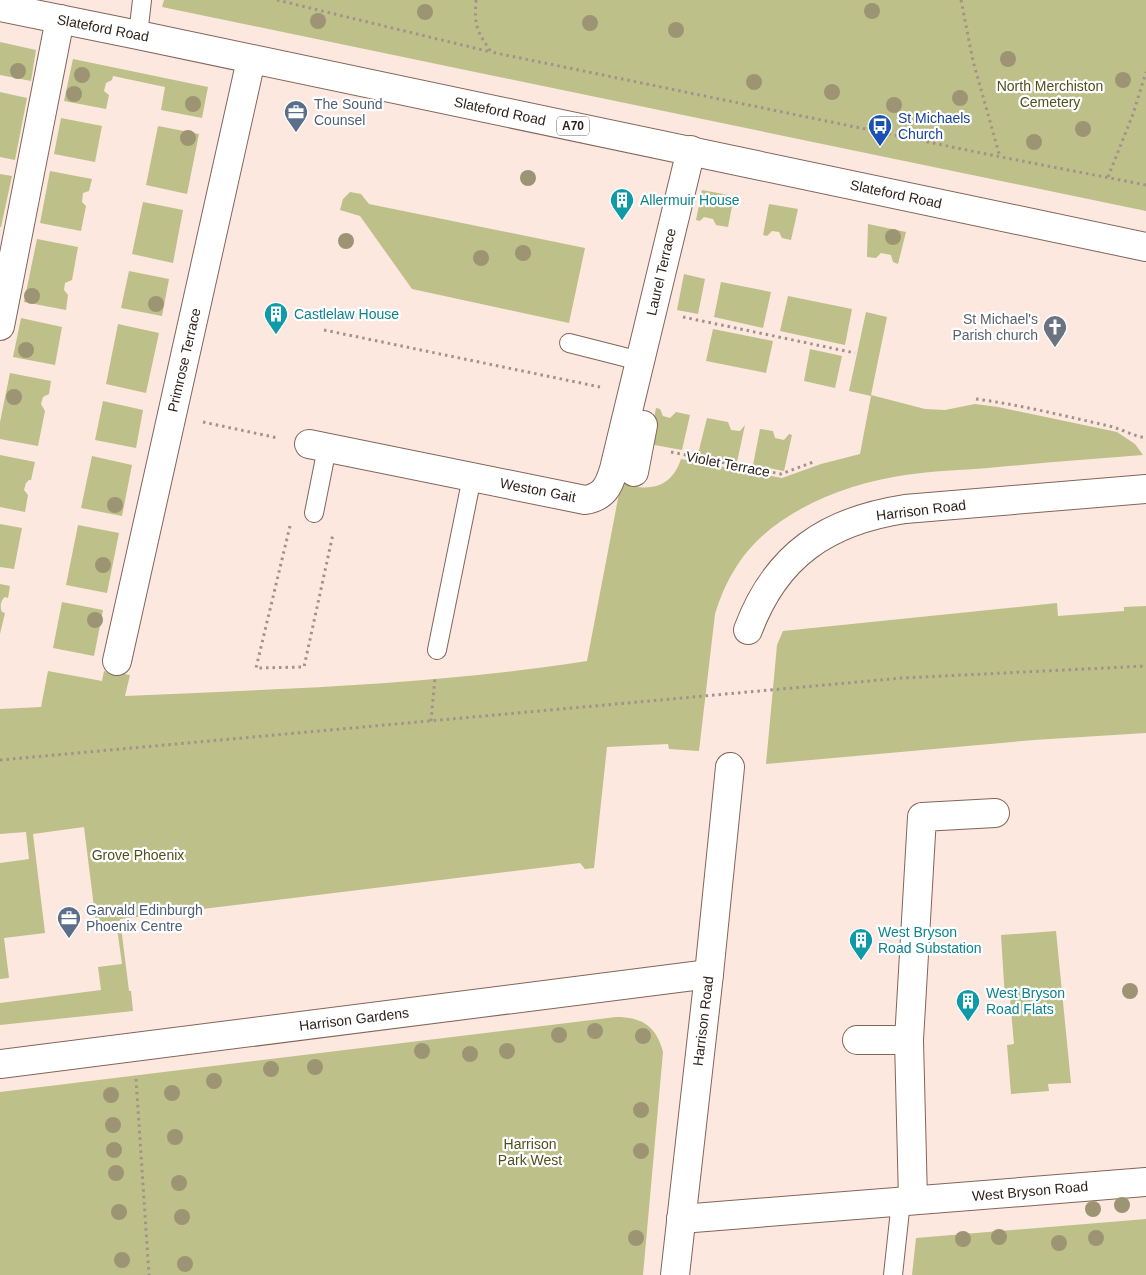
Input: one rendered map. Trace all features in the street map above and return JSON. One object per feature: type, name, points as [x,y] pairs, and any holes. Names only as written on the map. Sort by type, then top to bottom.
[{"type":"street","name":"Slateford Road","points":[[0,8],[138,34],[252,60],[691,150],[1146,247]]},
{"type":"street","points":[[0,326],[60,19]]},
{"type":"street","name":"Primrose Terrace","points":[[117,661],[252,60]]},
{"type":"street","name":"Laurel Terrace","points":[[646,335],[691,150]]},
{"type":"street","points":[[634,472],[653,368],[646,335]]},
{"type":"street","name":"Weston Gait","points":[[318,446],[584,500],[594,498],[602,494],[610,484],[646,335]]},
{"type":"street","name":"Harrison Road","points":[[748,630],[763,595],[783,568],[809,545],[824,535],[849,523],[873,515],[905,509],[1146,489]]},
{"type":"street","name":"Harrison Road","points":[[675,1275],[730,767]]},
{"type":"street","points":[[907,1201],[909,1040],[922,817],[995,813]]},
{"type":"street","name":"Harrison Gardens","points":[[0,1064],[709,974]]},
{"type":"street","points":[[857,1040],[909,1040]]},
{"type":"street","name":"West Bryson Road","points":[[681,1219],[1146,1182]]},
{"type":"lane","points":[[138,34],[142,0]]},
{"type":"lane","points":[[569,343],[640,361]]},
{"type":"lane","points":[[314,513],[318,446]]},
{"type":"lane","points":[[437,650],[472,477]]},
{"type":"lane","points":[[893,1275],[907,1201]]},
{"type":"path","points":[[278,0],[491,52],[1146,185]]},
{"type":"path","points":[[476,0],[475,19],[479,33],[491,52]]},
{"type":"path","points":[[961,0],[973,61],[1001,157]]},
{"type":"path","points":[[1108,177],[1133,114],[1146,72]]},
{"type":"path","points":[[654,303],[672,314],[856,353]]},
{"type":"path","points":[[324,330],[615,390],[640,361]]},
{"type":"path","points":[[976,399],[1095,422],[1146,438]]},
{"type":"path","points":[[172,416],[318,446]]},
{"type":"path","name":"Violet Terrace","points":[[639,446],[781,474],[816,461]]},
{"type":"path","points":[[292,518],[256,668],[304,667],[334,531]]},
{"type":"path","points":[[431,721],[437,650]]},
{"type":"path","points":[[0,760],[902,678],[1146,666]]},
{"type":"path","points":[[134,1047],[149,1275]]},
{"type":"green space","name":"North Merchiston Cemetery","points":[[164,0],[1146,0],[1146,211],[162,7]]},
{"type":"green space","points":[[0,42],[36,50],[31,81],[0,75]]},
{"type":"green space","points":[[73,59],[208,87],[202,118],[161,110],[165,87],[113,76],[112,80],[106,83],[104,91],[109,95],[106,109],[64,101]]},
{"type":"green space","points":[[0,92],[27,98],[15,160],[0,157]]},
{"type":"green space","points":[[61,118],[102,126],[95,162],[54,154]]},
{"type":"green space","points":[[158,126],[199,134],[187,194],[146,185]]},
{"type":"green space","points":[[50,171],[92,179],[89,191],[83,193],[82,202],[86,206],[81,231],[40,223]]},
{"type":"green space","points":[[0,174],[12,176],[1,227],[0,227]]},
{"type":"green space","points":[[702,190],[734,196],[728,227],[716,225],[713,219],[704,217],[700,221],[696,220]]},
{"type":"green space","points":[[350,192],[361,194],[369,204],[585,248],[569,323],[412,289],[360,216],[340,210],[343,199]]},
{"type":"green space","points":[[143,202],[183,210],[173,263],[132,254]]},
{"type":"green space","points":[[769,204],[798,209],[791,240],[782,238],[779,232],[772,231],[767,236],[763,235]]},
{"type":"green space","points":[[868,224],[906,232],[898,264],[893,262],[891,255],[881,253],[876,258],[867,257]]},
{"type":"green space","points":[[37,239],[78,247],[72,280],[65,283],[64,290],[68,295],[66,310],[24,302]]},
{"type":"green space","points":[[129,271],[169,279],[162,316],[121,308]]},
{"type":"green space","points":[[684,274],[705,279],[698,314],[677,310]]},
{"type":"green space","points":[[721,282],[771,292],[763,328],[714,317]]},
{"type":"green space","points":[[788,296],[852,309],[845,345],[780,331]]},
{"type":"green space","name":"Grove Phoenix","points":[[866,312],[887,317],[871,395],[925,409],[945,410],[975,404],[998,407],[1117,432],[1135,444],[1143,455],[926,472],[882,479],[833,494],[810,504],[787,517],[767,532],[749,549],[735,569],[715,614],[699,751],[669,749],[668,744],[607,747],[594,868],[585,869],[580,863],[120,919],[133,1011],[0,1025],[0,1003],[101,990],[98,967],[122,964],[116,921],[96,923],[84,827],[33,834],[45,933],[4,938],[9,978],[0,979],[0,863],[29,859],[26,832],[0,834],[0,709],[41,707],[48,671],[102,681],[104,671],[130,675],[125,696],[414,681],[472,676],[587,661],[621,483],[640,487],[657,486],[671,477],[681,459],[782,478],[821,464],[860,454],[871,396],[849,391]]},
{"type":"green space","points":[[21,318],[62,327],[55,365],[13,357]]},
{"type":"green space","points":[[118,324],[159,333],[146,393],[106,384]]},
{"type":"green space","points":[[713,329],[773,341],[766,373],[706,361]]},
{"type":"green space","points":[[810,349],[842,356],[835,388],[804,381]]},
{"type":"green space","points":[[10,373],[51,381],[49,394],[43,397],[41,404],[45,411],[38,446],[0,439],[0,422]]},
{"type":"green space","points":[[103,401],[143,410],[136,448],[95,440]]},
{"type":"green space","points":[[656,408],[660,409],[663,416],[670,418],[676,412],[690,415],[682,450],[649,444]]},
{"type":"green space","points":[[707,418],[728,422],[731,430],[740,431],[745,425],[737,462],[698,454]]},
{"type":"green space","points":[[760,429],[773,431],[775,438],[784,440],[789,434],[792,435],[784,471],[753,465]]},
{"type":"green space","points":[[0,455],[35,462],[31,480],[26,483],[24,490],[28,495],[25,512],[0,507]]},
{"type":"green space","points":[[92,456],[132,465],[122,516],[81,508]]},
{"type":"green space","points":[[0,524],[22,528],[14,569],[0,567]]},
{"type":"green space","points":[[78,525],[119,533],[107,593],[66,585]]},
{"type":"green space","points":[[0,584],[10,586],[8,598],[5,597],[1,604],[2,612],[5,613],[0,634]]},
{"type":"green space","points":[[62,602],[103,610],[94,656],[53,648]]},
{"type":"green space","points":[[1057,603],[1058,616],[1124,611],[1124,607],[1146,606],[1146,733],[1034,740],[766,764],[777,645],[783,631]]},
{"type":"green space","points":[[1056,931],[1071,1083],[1048,1084],[1049,1091],[1011,1094],[1007,1045],[1014,1044],[1010,999],[1005,999],[1001,935]]},
{"type":"green space","name":"Harrison Park West","points":[[616,1017],[633,1019],[647,1025],[656,1036],[663,1052],[643,1275],[0,1275],[0,1092]]},
{"type":"green space","points":[[1146,1219],[1146,1275],[912,1275],[916,1238]]},
{"type":"place","name":"The Sound Counsel","points":[[296,133]]},
{"type":"place","name":"St Michaels Church","points":[[880,147]]},
{"type":"place","name":"Allermuir House","points":[[622,221]]},
{"type":"place","name":"Castlelaw House","points":[[276,335]]},
{"type":"place","name":"St Michael's Parish church","points":[[1055,348]]},
{"type":"place","name":"Garvald Edinburgh Phoenix Centre","points":[[69,939]]},
{"type":"place","name":"West Bryson Road Substation","points":[[861,961]]},
{"type":"place","name":"West Bryson Road Flats","points":[[968,1022]]}]
